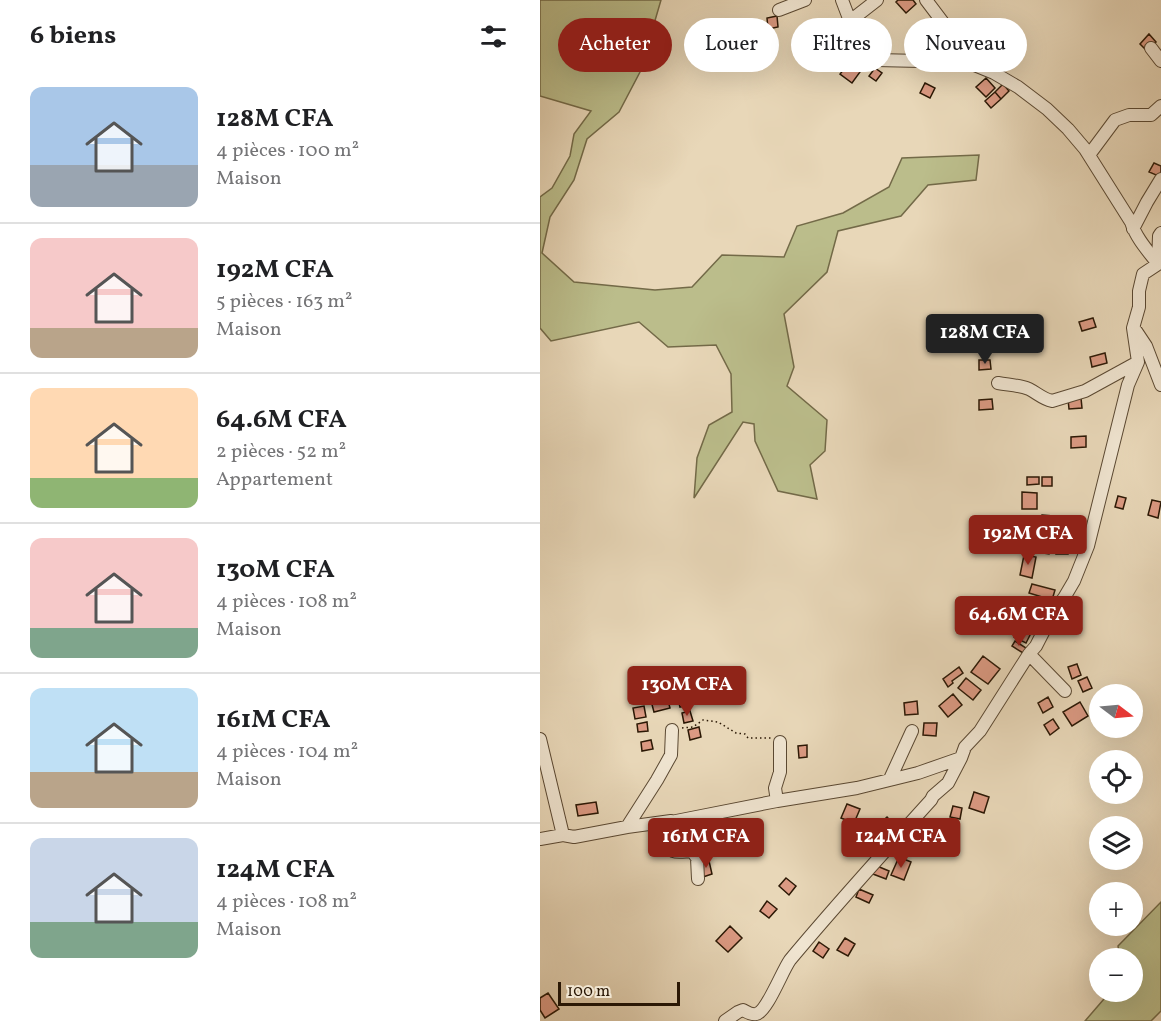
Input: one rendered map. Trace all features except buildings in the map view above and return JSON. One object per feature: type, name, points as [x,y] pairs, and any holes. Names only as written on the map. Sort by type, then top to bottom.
[{"type":"street","points":[[778,10],[805,0]]},
{"type":"street","points":[[842,0],[849,18]]},
{"type":"street","points":[[854,18],[877,0]]},
{"type":"street","points":[[926,0],[940,18]]},
{"type":"street","points":[[1151,48],[1161,61]]},
{"type":"street","points":[[992,72],[1039,103],[1068,129],[1089,155],[1131,222],[1133,229],[1158,264]]},
{"type":"street","points":[[1089,155],[1115,120],[1129,115],[1151,115],[1161,105]]},
{"type":"street","points":[[1133,229],[1161,179]]},
{"type":"street","points":[[1158,264],[1161,233]]},
{"type":"street","points":[[725,1021],[743,1010],[753,1014],[759,1013],[786,965],[833,908],[933,796],[948,783],[965,747],[980,731],[1036,646],[1054,610],[1069,590],[1085,554],[1128,385],[1138,362],[1133,328],[1139,307],[1139,291],[1143,274],[1158,264]]},
{"type":"street","points":[[1133,328],[1146,346],[1161,385]]},
{"type":"street","points":[[998,383],[1019,386],[1052,401],[1084,390],[1138,362]]},
{"type":"street","points":[[1029,654],[1065,691]]},
{"type":"street","points":[[627,827],[670,755],[672,730]]},
{"type":"street","points":[[890,779],[912,731]]},
{"type":"street","points":[[540,739],[563,835]]},
{"type":"street","points":[[777,801],[775,788],[780,772],[780,742]]},
{"type":"street","points":[[540,839],[563,835],[574,837],[671,822],[857,788],[918,773],[961,758]]},
{"type":"street","points":[[671,822],[673,851],[692,851],[697,858],[698,879]]},
{"type":"path","points":[[672,730],[693,727],[703,720],[718,722],[736,733],[745,734],[748,738],[775,738],[780,742]]},
{"type":"green space","points":[[540,0],[661,0],[656,18],[558,18],[558,72],[640,72],[619,112],[587,139],[574,180],[550,217],[542,253],[574,282],[655,290],[692,287],[722,255],[784,257],[797,226],[843,213],[889,187],[902,158],[979,155],[976,180],[928,185],[901,216],[838,231],[827,272],[784,314],[794,367],[787,386],[827,420],[825,451],[810,465],[817,499],[778,491],[755,441],[754,424],[743,422],[694,498],[697,458],[709,425],[732,412],[731,374],[716,345],[668,347],[639,322],[551,341],[540,328],[540,197],[552,188],[570,156],[574,134],[591,111],[540,96]]},
{"type":"green space","points":[[1161,902],[1161,1011],[1151,1021],[1085,1021],[1101,1002],[1143,1002],[1143,948],[1118,948],[1118,946],[1128,936],[1143,936],[1143,920]]}]
